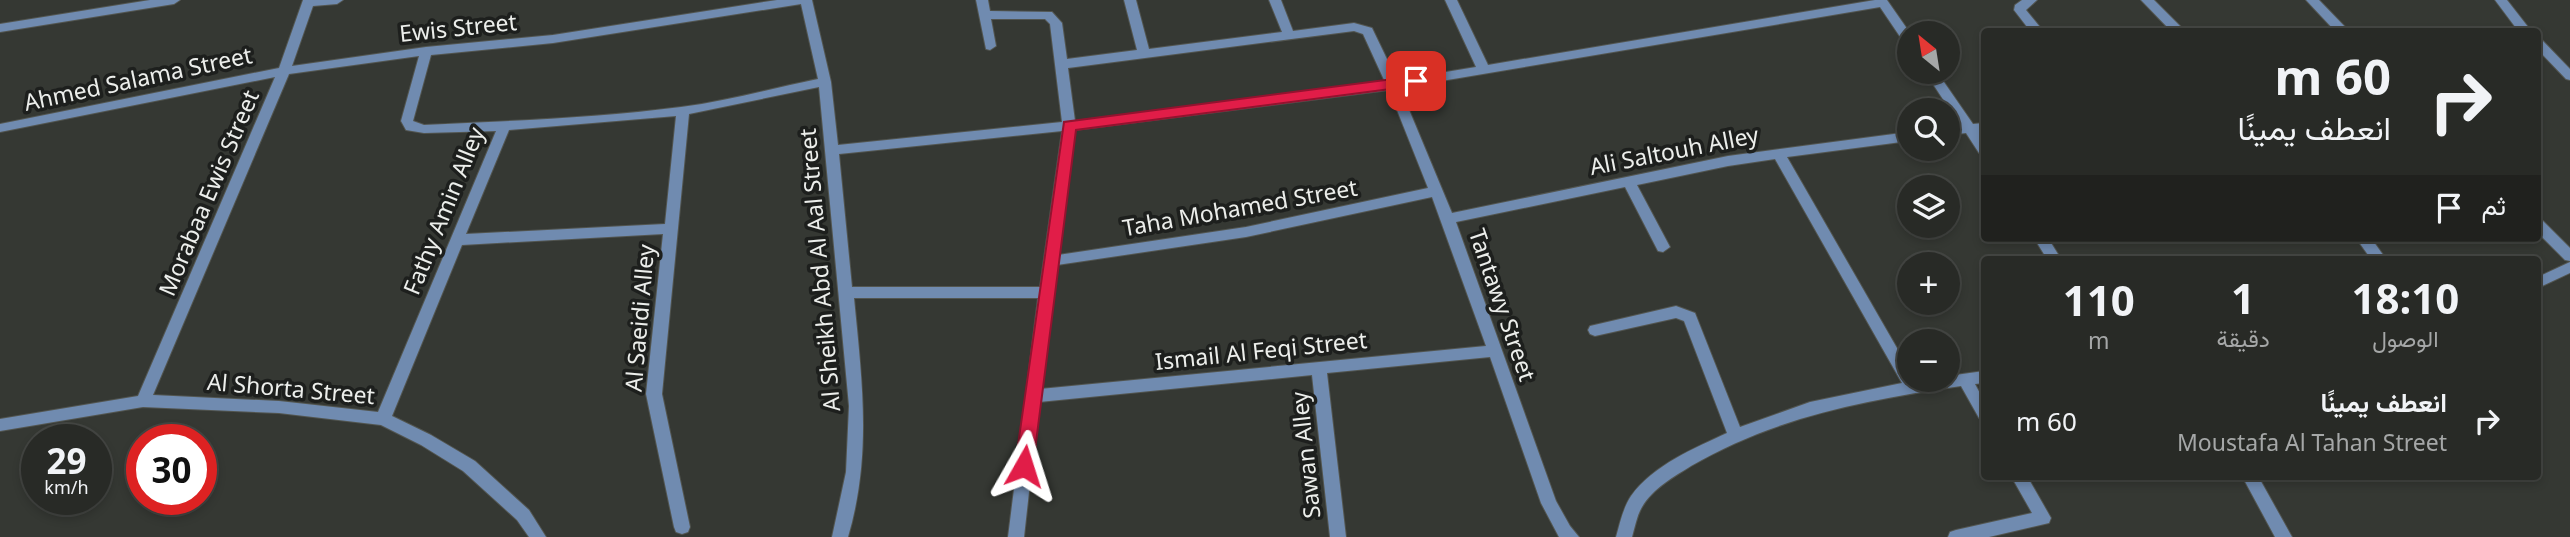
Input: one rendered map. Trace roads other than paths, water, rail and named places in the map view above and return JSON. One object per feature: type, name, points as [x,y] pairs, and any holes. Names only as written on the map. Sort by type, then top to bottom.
[{"type":"street","points":[[0,28],[174,0]]},
{"type":"street","points":[[308,2],[337,0]]},
{"type":"street","name":"Ewis Street","points":[[284,71],[426,51],[553,39],[804,0]]},
{"type":"street","name":"Al Sheikh Abd Al Aal Street","points":[[804,0],[825,82],[857,406],[858,446],[852,488],[840,537]]},
{"type":"street","points":[[982,0],[990,46]]},
{"type":"street","points":[[1130,0],[1144,53]]},
{"type":"street","points":[[1063,64],[1289,35],[1275,0]]},
{"type":"street","points":[[1451,0],[1484,70]]},
{"type":"street","points":[[2031,0],[2021,5],[2020,10],[2035,28]]},
{"type":"street","points":[[2147,0],[2176,28]]},
{"type":"street","points":[[2312,0],[2340,28]]},
{"type":"street","points":[[2501,0],[2524,28]]},
{"type":"street","name":"Morabaa Ewis Street","points":[[144,401],[284,71],[308,2]]},
{"type":"street","points":[[832,150],[1069,126],[1393,85],[1882,2],[1897,24]]},
{"type":"street","points":[[984,15],[1048,15],[1056,23],[1069,126],[1032,396],[1016,537]]},
{"type":"street","name":"Tantawy Street","points":[[1289,35],[1354,27],[1370,34],[1447,219],[1549,503],[1564,531],[1571,537]]},
{"type":"street","points":[[2541,46],[2570,76]]},
{"type":"street","points":[[426,51],[407,121],[411,127],[424,130],[504,127]]},
{"type":"street","name":"Ahmed Salama Street","points":[[0,128],[284,71]]},
{"type":"street","name":"Fathy Amin Alley","points":[[383,419],[504,127],[683,111],[825,82]]},
{"type":"street","points":[[1939,84],[1981,145]]},
{"type":"street","name":"Al Saeidi Alley","points":[[682,527],[654,394],[683,111]]},
{"type":"street","points":[[1960,129],[1981,127]]},
{"type":"street","name":"Ali Saltouh Alley","points":[[1447,219],[1778,153],[1897,138]]},
{"type":"street","points":[[1778,153],[1897,361]]},
{"type":"street","points":[[1628,181],[1663,247]]},
{"type":"street","name":"Taha Mohamed Street","points":[[1051,261],[1246,232],[1436,191]]},
{"type":"street","points":[[2541,228],[2570,256]]},
{"type":"street","points":[[457,240],[671,229]]},
{"type":"street","points":[[2366,242],[2377,256]]},
{"type":"street","points":[[2541,282],[2570,267]]},
{"type":"street","points":[[846,293],[1047,292]]},
{"type":"street","points":[[1595,330],[1676,312],[1690,317],[1736,435]]},
{"type":"street","name":"Ismail Al Feqi Street","points":[[1032,396],[1494,351]]},
{"type":"street","name":"Sawan Alley","points":[[1319,368],[1338,537]]},
{"type":"street","points":[[1960,381],[1981,377]]},
{"type":"street","points":[[1965,380],[1981,409]]},
{"type":"street","points":[[1624,537],[1637,499],[1676,467],[1736,435],[1790,412],[1856,395],[1897,389]]},
{"type":"street","name":"Al Shorta Street","points":[[0,425],[144,401],[278,407],[383,419],[426,440],[469,466],[523,515],[538,537]]},
{"type":"street","points":[[1956,537],[2043,518],[2021,480]]},
{"type":"street","points":[[2252,480],[2284,537]]}]
